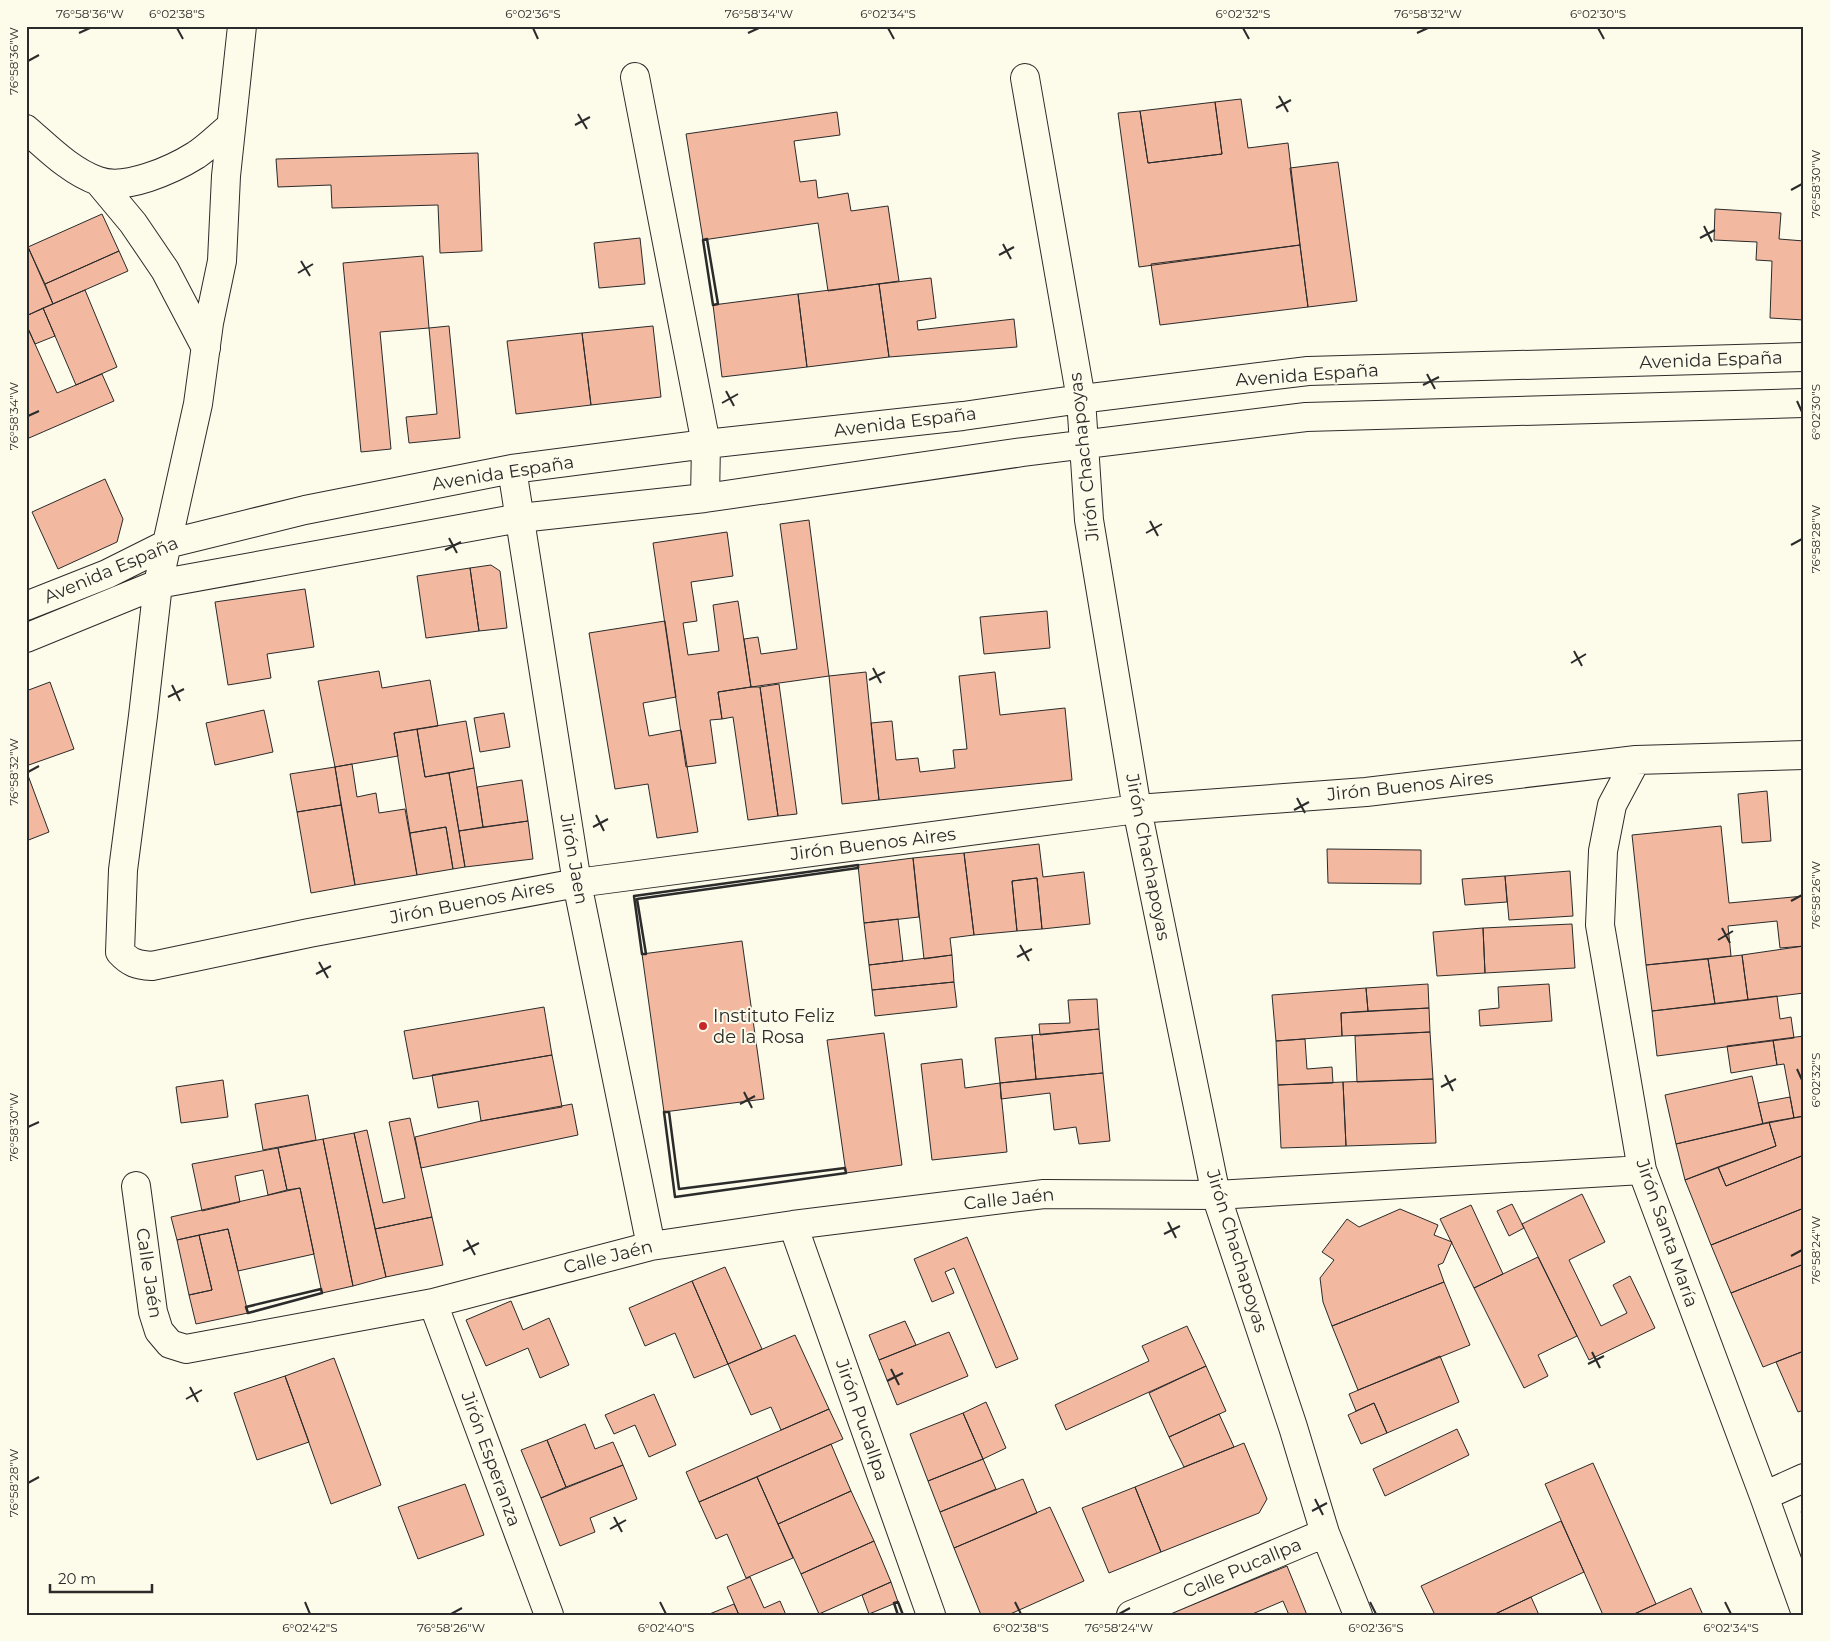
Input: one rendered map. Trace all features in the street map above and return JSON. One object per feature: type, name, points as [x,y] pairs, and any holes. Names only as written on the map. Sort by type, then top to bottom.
[{"type":"street","points":[[158,584],[198,404],[222,261],[226,176],[242,26]]},
{"type":"street","points":[[634,77],[706,444],[705,498]]},
{"type":"street","name":"Jirón Chachapoyas","points":[[1024,78],[1081,399],[1088,520],[1137,810],[1216,1195],[1293,1426],[1326,1533],[1358,1615]]},
{"type":"street","points":[[26,129],[56,156],[77,170],[98,181],[116,184],[142,179],[172,168],[196,155],[232,126]]},
{"type":"street","points":[[98,181],[133,223],[165,270],[206,348]]},
{"type":"street","name":"Avenida España","points":[[26,606],[107,574],[167,544],[305,510],[512,468],[706,444],[963,416],[1081,399],[1308,371],[1804,357]]},
{"type":"street","name":"Avenida España","points":[[26,638],[158,584],[520,518],[705,498],[1083,445],[1306,417],[1804,403]]},
{"type":"street","name":"Jirón Jaen","points":[[512,468],[576,883],[651,1246]]},
{"type":"street","name":"Jirón Buenos Aires","points":[[158,584],[144,716],[123,870],[120,952],[136,965],[152,966],[318,931],[576,883],[1137,810],[1366,792],[1636,760],[1804,755]]},
{"type":"street","name":"Jirón Santa María","points":[[1636,760],[1612,805],[1603,850],[1600,925],[1642,1170],[1804,1608]]},
{"type":"street","name":"Calle Jaén","points":[[136,1186],[153,1312],[159,1331],[170,1344],[186,1349],[433,1303],[651,1246],[793,1225],[1044,1194],[1216,1195],[1642,1170]]},
{"type":"street","name":"Jirón Pucallpa","points":[[793,1225],[931,1615]]},
{"type":"street","name":"Jirón Esperanza","points":[[433,1303],[549,1615]]},
{"type":"street","points":[[1764,1496],[1804,1478]]},
{"type":"street","name":"Calle Pucallpa","points":[[1131,1615],[1326,1533]]},
{"type":"building","points":[[1241,99],[1248,148],[1288,143],[1300,245],[1139,267],[1118,113],[1140,111],[1148,163],[1222,154],[1215,102]]},
{"type":"building","points":[[1215,102],[1222,154],[1148,163],[1140,111]]},
{"type":"building","points":[[837,112],[840,135],[794,141],[800,182],[816,180],[818,198],[848,193],[851,211],[888,206],[899,281],[828,291],[818,223],[703,240],[686,134]]},
{"type":"building","points":[[478,153],[482,251],[440,253],[438,205],[332,208],[331,185],[278,187],[276,159]]},
{"type":"building","points":[[1338,162],[1357,301],[1308,307],[1290,168]]},
{"type":"building","points":[[1715,209],[1781,213],[1779,239],[1804,241],[1804,320],[1770,318],[1772,261],[1756,260],[1757,242],[1714,240]]},
{"type":"building","points":[[102,214],[119,251],[45,284],[28,247]]},
{"type":"building","points":[[640,238],[645,284],[599,288],[594,243]]},
{"type":"building","points":[[1300,245],[1308,307],[1160,325],[1151,264]]},
{"type":"building","points":[[26,247],[28,247],[53,304],[26,316]]},
{"type":"building","points":[[119,251],[128,271],[53,304],[45,284]]},
{"type":"building","points":[[423,256],[429,328],[380,332],[391,449],[361,452],[343,263]]},
{"type":"building","points":[[931,278],[936,318],[917,321],[918,330],[1014,319],[1017,347],[889,357],[879,284]]},
{"type":"building","points":[[879,284],[889,357],[807,367],[798,294]]},
{"type":"building","points":[[85,290],[117,367],[76,385],[43,308]]},
{"type":"building","points":[[798,294],[807,367],[722,377],[713,305]]},
{"type":"building","points":[[43,308],[55,336],[35,344],[26,324],[26,316]]},
{"type":"building","points":[[26,324],[57,393],[102,374],[114,401],[29,438],[26,432]]},
{"type":"building","points":[[449,326],[460,438],[409,443],[406,417],[437,414],[429,328]]},
{"type":"building","points":[[653,326],[661,397],[591,405],[582,333]]},
{"type":"building","points":[[582,333],[591,405],[516,414],[507,341]]},
{"type":"building","points":[[105,479],[123,519],[117,542],[58,569],[32,512]]},
{"type":"building","points":[[809,520],[829,676],[751,687],[744,639],[758,637],[761,654],[797,649],[780,524]]},
{"type":"building","points":[[727,532],[733,576],[691,582],[697,621],[683,623],[688,655],[719,651],[713,605],[738,601],[751,687],[718,692],[722,719],[710,720],[716,763],[686,767],[653,543]]},
{"type":"building","points":[[491,565],[500,571],[507,628],[479,631],[470,568]]},
{"type":"building","points":[[470,568],[479,631],[426,638],[417,576]]},
{"type":"building","points":[[305,589],[314,647],[267,654],[271,678],[228,685],[215,602]]},
{"type":"building","points":[[1047,611],[1050,648],[984,654],[980,617]]},
{"type":"building","points":[[665,621],[676,697],[643,703],[649,736],[681,730],[698,832],[657,838],[648,784],[615,789],[589,633]]},
{"type":"building","points":[[379,671],[382,688],[430,680],[438,726],[394,733],[398,756],[335,767],[318,681]]},
{"type":"building","points":[[866,672],[879,800],[842,804],[829,676]]},
{"type":"building","points":[[995,672],[1000,715],[1065,708],[1072,780],[879,800],[871,723],[892,721],[896,760],[918,758],[920,772],[955,768],[953,750],[967,749],[959,676]]},
{"type":"building","points":[[50,682],[74,749],[26,766],[26,691]]},
{"type":"building","points":[[779,684],[797,814],[778,816],[760,687]]},
{"type":"building","points":[[760,687],[778,816],[748,820],[733,717],[722,719],[718,692]]},
{"type":"building","points":[[264,710],[273,752],[215,765],[206,723]]},
{"type":"building","points":[[504,713],[510,747],[480,752],[474,718]]},
{"type":"building","points":[[466,721],[474,768],[425,777],[417,729]]},
{"type":"building","points":[[417,729],[425,777],[449,773],[465,867],[453,869],[446,827],[410,833],[394,733]]},
{"type":"building","points":[[352,764],[357,797],[376,793],[379,813],[405,809],[417,875],[355,885],[335,767]]},
{"type":"building","points":[[335,767],[341,805],[297,812],[290,774]]},
{"type":"building","points":[[474,768],[483,827],[459,831],[449,773]]},
{"type":"building","points":[[26,770],[49,832],[26,841]]},
{"type":"building","points":[[522,780],[528,821],[483,827],[477,787]]},
{"type":"building","points":[[1767,791],[1771,841],[1742,843],[1738,794]]},
{"type":"building","points":[[341,805],[355,885],[311,893],[297,812]]},
{"type":"building","points":[[528,821],[533,859],[465,867],[459,831]]},
{"type":"building","points":[[1721,826],[1729,903],[1804,896],[1804,946],[1780,948],[1777,921],[1728,926],[1731,956],[1646,965],[1632,835]]},
{"type":"building","points":[[446,827],[453,869],[417,875],[410,833]]},
{"type":"building","points":[[1039,844],[1043,877],[1084,872],[1090,924],[1042,929],[1037,878],[1012,881],[1017,931],[974,935],[964,853]]},
{"type":"building","points":[[1327,849],[1421,850],[1421,884],[1328,883]]},
{"type":"building","points":[[964,853],[974,935],[950,938],[952,955],[924,959],[913,858]]},
{"type":"building","points":[[913,858],[919,917],[864,923],[858,865]]},
{"type":"building","points":[[1570,871],[1573,916],[1509,920],[1505,876]]},
{"type":"building","points":[[1505,876],[1507,902],[1465,905],[1462,879]]},
{"type":"building","points":[[1037,878],[1042,929],[1017,931],[1012,881]]},
{"type":"building","points":[[898,919],[903,961],[869,965],[864,923]]},
{"type":"building","points":[[1572,924],[1575,968],[1485,973],[1483,928]]},
{"type":"building","points":[[1483,928],[1485,973],[1437,976],[1433,932]]},
{"type":"building","name":"Instituto Feliz de la Rosa","points":[[742,941],[764,1099],[664,1112],[642,954]]},
{"type":"building","points":[[1804,946],[1804,993],[1748,1000],[1742,955]]},
{"type":"building","points":[[952,955],[954,982],[872,990],[869,965]]},
{"type":"building","points":[[1742,955],[1748,1000],[1715,1004],[1708,959]]},
{"type":"building","points":[[1708,959],[1715,1004],[1652,1011],[1646,965]]},
{"type":"building","points":[[954,982],[957,1007],[875,1016],[872,990]]},
{"type":"building","points":[[1428,984],[1429,1008],[1368,1011],[1366,988]]},
{"type":"building","points":[[1549,984],[1552,1021],[1480,1026],[1479,1010],[1499,1008],[1498,987]]},
{"type":"building","points":[[1366,988],[1368,1011],[1341,1013],[1342,1036],[1276,1041],[1272,995]]},
{"type":"building","points":[[1777,996],[1780,1019],[1791,1017],[1794,1038],[1657,1056],[1652,1011]]},
{"type":"building","points":[[1097,999],[1099,1029],[1040,1035],[1039,1024],[1070,1023],[1068,1000]]},
{"type":"building","points":[[544,1007],[552,1055],[413,1079],[404,1031]]},
{"type":"building","points":[[1429,1008],[1430,1032],[1342,1036],[1341,1013]]},
{"type":"building","points":[[1099,1029],[1103,1073],[1036,1079],[1032,1035]]},
{"type":"building","points":[[1430,1032],[1433,1079],[1357,1082],[1355,1036]]},
{"type":"building","points":[[884,1033],[902,1165],[846,1173],[827,1040]]},
{"type":"building","points":[[1032,1035],[1036,1079],[1000,1083],[995,1038]]},
{"type":"building","points":[[1804,1036],[1804,1116],[1794,1118],[1784,1064],[1777,1065],[1773,1040]]},
{"type":"building","points":[[1305,1039],[1307,1069],[1332,1067],[1333,1083],[1278,1085],[1276,1041]]},
{"type":"building","points":[[1773,1040],[1777,1065],[1731,1073],[1727,1046]]},
{"type":"building","points":[[552,1055],[562,1107],[481,1121],[478,1101],[438,1108],[432,1075]]},
{"type":"building","points":[[962,1059],[965,1088],[1000,1083],[1007,1152],[932,1160],[921,1064]]},
{"type":"building","points":[[1103,1073],[1110,1141],[1079,1144],[1076,1127],[1054,1130],[1050,1093],[1001,1099],[1000,1083]]},
{"type":"building","points":[[1752,1076],[1763,1124],[1676,1144],[1665,1095]]},
{"type":"building","points":[[1433,1079],[1436,1143],[1346,1146],[1343,1082]]},
{"type":"building","points":[[223,1080],[228,1117],[181,1123],[176,1087]]},
{"type":"building","points":[[1343,1082],[1346,1146],[1281,1148],[1278,1085]]},
{"type":"building","points":[[308,1095],[316,1140],[263,1150],[255,1104]]},
{"type":"building","points":[[1790,1097],[1794,1118],[1763,1124],[1758,1103]]},
{"type":"building","points":[[572,1104],[578,1135],[421,1168],[415,1137],[481,1121]]},
{"type":"building","points":[[1804,1116],[1804,1155],[1726,1186],[1718,1167],[1776,1146],[1769,1122]]},
{"type":"building","points":[[410,1118],[432,1217],[375,1229],[354,1133],[367,1130],[383,1203],[405,1198],[389,1122]]},
{"type":"building","points":[[1769,1122],[1776,1146],[1685,1180],[1676,1144]]},
{"type":"building","points":[[354,1133],[386,1277],[353,1286],[323,1139]]},
{"type":"building","points":[[323,1139],[353,1286],[322,1293],[300,1188],[287,1190],[278,1148]]},
{"type":"building","points":[[278,1148],[287,1190],[268,1195],[263,1170],[235,1176],[240,1202],[202,1211],[192,1164]]},
{"type":"building","points":[[1804,1155],[1804,1208],[1711,1245],[1685,1180],[1718,1167],[1726,1186]]},
{"type":"building","points":[[300,1188],[314,1254],[238,1271],[228,1229],[177,1240],[171,1217]]},
{"type":"building","points":[[1582,1194],[1605,1242],[1569,1260],[1601,1326],[1627,1313],[1613,1285],[1630,1276],[1655,1328],[1589,1360],[1522,1224]]},
{"type":"building","points":[[1512,1204],[1524,1228],[1509,1236],[1497,1211]]},
{"type":"building","points":[[1471,1205],[1503,1274],[1474,1288],[1440,1219]]},
{"type":"building","points":[[1804,1208],[1804,1264],[1731,1293],[1711,1245]]},
{"type":"building","points":[[1400,1209],[1438,1225],[1434,1235],[1452,1242],[1443,1263],[1438,1265],[1444,1282],[1332,1326],[1323,1302],[1320,1278],[1334,1260],[1322,1252],[1347,1219],[1359,1227]]},
{"type":"building","points":[[432,1217],[443,1265],[386,1277],[375,1229]]},
{"type":"building","points":[[228,1229],[248,1313],[196,1324],[189,1295],[212,1290],[199,1235]]},
{"type":"building","points":[[199,1235],[212,1290],[189,1295],[177,1240]]},
{"type":"building","points":[[967,1237],[1018,1359],[996,1368],[954,1268],[945,1272],[954,1293],[932,1302],[914,1259]]},
{"type":"building","points":[[1538,1257],[1577,1336],[1538,1355],[1548,1376],[1524,1388],[1474,1288]]},
{"type":"building","points":[[1804,1264],[1804,1351],[1763,1367],[1731,1293]]},
{"type":"building","points":[[725,1267],[762,1349],[728,1364],[692,1281]]},
{"type":"building","points":[[692,1281],[728,1364],[694,1378],[675,1333],[645,1346],[629,1308]]},
{"type":"building","points":[[1444,1282],[1470,1345],[1358,1390],[1332,1326]]},
{"type":"building","points":[[511,1301],[523,1330],[549,1318],[569,1365],[540,1378],[528,1348],[486,1366],[466,1320]]},
{"type":"building","points":[[905,1321],[916,1345],[879,1360],[869,1335]]},
{"type":"building","points":[[1187,1326],[1206,1366],[1066,1430],[1055,1405],[1149,1361],[1142,1346]]},
{"type":"building","points":[[949,1332],[968,1376],[897,1405],[879,1360]]},
{"type":"building","points":[[795,1335],[829,1409],[781,1430],[771,1407],[751,1415],[728,1364]]},
{"type":"building","points":[[1804,1351],[1804,1410],[1798,1412],[1776,1362]]},
{"type":"building","points":[[1440,1356],[1459,1402],[1387,1433],[1374,1403],[1356,1411],[1349,1394]]},
{"type":"building","points":[[334,1358],[381,1485],[331,1504],[285,1376]]},
{"type":"building","points":[[1206,1366],[1226,1411],[1169,1437],[1149,1393]]},
{"type":"building","points":[[285,1376],[309,1442],[257,1460],[234,1393]]},
{"type":"building","points":[[654,1394],[676,1445],[649,1457],[635,1425],[614,1434],[605,1415]]},
{"type":"building","points":[[986,1402],[1006,1448],[983,1459],[963,1413]]},
{"type":"building","points":[[1374,1403],[1387,1433],[1361,1444],[1348,1415]]},
{"type":"building","points":[[829,1409],[843,1439],[699,1502],[686,1472]]},
{"type":"building","points":[[963,1413],[983,1459],[928,1481],[910,1434]]},
{"type":"building","points":[[1219,1414],[1234,1447],[1184,1467],[1169,1437]]},
{"type":"building","points":[[585,1424],[595,1449],[613,1442],[623,1465],[566,1487],[547,1440]]},
{"type":"building","points":[[1457,1429],[1469,1455],[1385,1496],[1373,1469]]},
{"type":"building","points":[[547,1440],[566,1487],[541,1498],[521,1450]]},
{"type":"building","points":[[1244,1443],[1267,1499],[1259,1513],[1161,1552],[1135,1487]]},
{"type":"building","points":[[831,1444],[851,1491],[778,1524],[757,1477]]},
{"type":"building","points":[[983,1459],[996,1489],[940,1512],[928,1481]]},
{"type":"building","points":[[1593,1463],[1656,1604],[1632,1615],[1603,1615],[1545,1484]]},
{"type":"building","points":[[623,1465],[637,1499],[590,1518],[595,1532],[560,1546],[541,1498]]},
{"type":"building","points":[[757,1477],[793,1558],[746,1578],[727,1534],[716,1539],[699,1502]]},
{"type":"building","points":[[1023,1479],[1037,1513],[954,1548],[940,1512]]},
{"type":"building","points":[[465,1484],[484,1535],[418,1559],[398,1507]]},
{"type":"building","points":[[1135,1487],[1161,1552],[1109,1573],[1082,1508]]},
{"type":"building","points":[[851,1491],[874,1541],[801,1574],[778,1524]]},
{"type":"building","points":[[1050,1507],[1084,1581],[1008,1615],[981,1615],[954,1548]]},
{"type":"building","points":[[1561,1521],[1584,1572],[1493,1615],[1435,1615],[1421,1586]]},
{"type":"building","points":[[874,1541],[891,1582],[819,1614],[801,1574]]},
{"type":"building","points":[[1287,1566],[1307,1615],[1289,1615],[1283,1601],[1250,1615],[1167,1615]]},
{"type":"building","points":[[750,1577],[764,1608],[780,1601],[786,1615],[739,1615],[727,1587]]},
{"type":"building","points":[[891,1582],[898,1602],[869,1614],[862,1595]]},
{"type":"building","points":[[1691,1588],[1703,1615],[1632,1615],[1656,1604]]},
{"type":"building","points":[[1531,1597],[1539,1615],[1493,1615]]},
{"type":"building","points":[[734,1604],[739,1615],[707,1615]]},
{"type":"wall","points":[[707,239],[718,304],[713,305],[703,240],[707,239]]},
{"type":"wall","points":[[858,865],[858,868],[637,899],[646,954],[642,954],[634,896],[858,865]]},
{"type":"wall","points":[[664,1112],[669,1112],[679,1189],[845,1168],[846,1173],[675,1197],[664,1112]]},
{"type":"wall","points":[[321,1289],[322,1293],[248,1313],[246,1307],[321,1289]]},
{"type":"wall","points":[[1804,1510],[1802,1512],[1804,1517]]},
{"type":"wall","points":[[898,1615],[894,1603],[898,1602],[903,1615]]},
{"type":"place","name":"Instituto Feliz de la Rosa","points":[[703,1026]]}]
